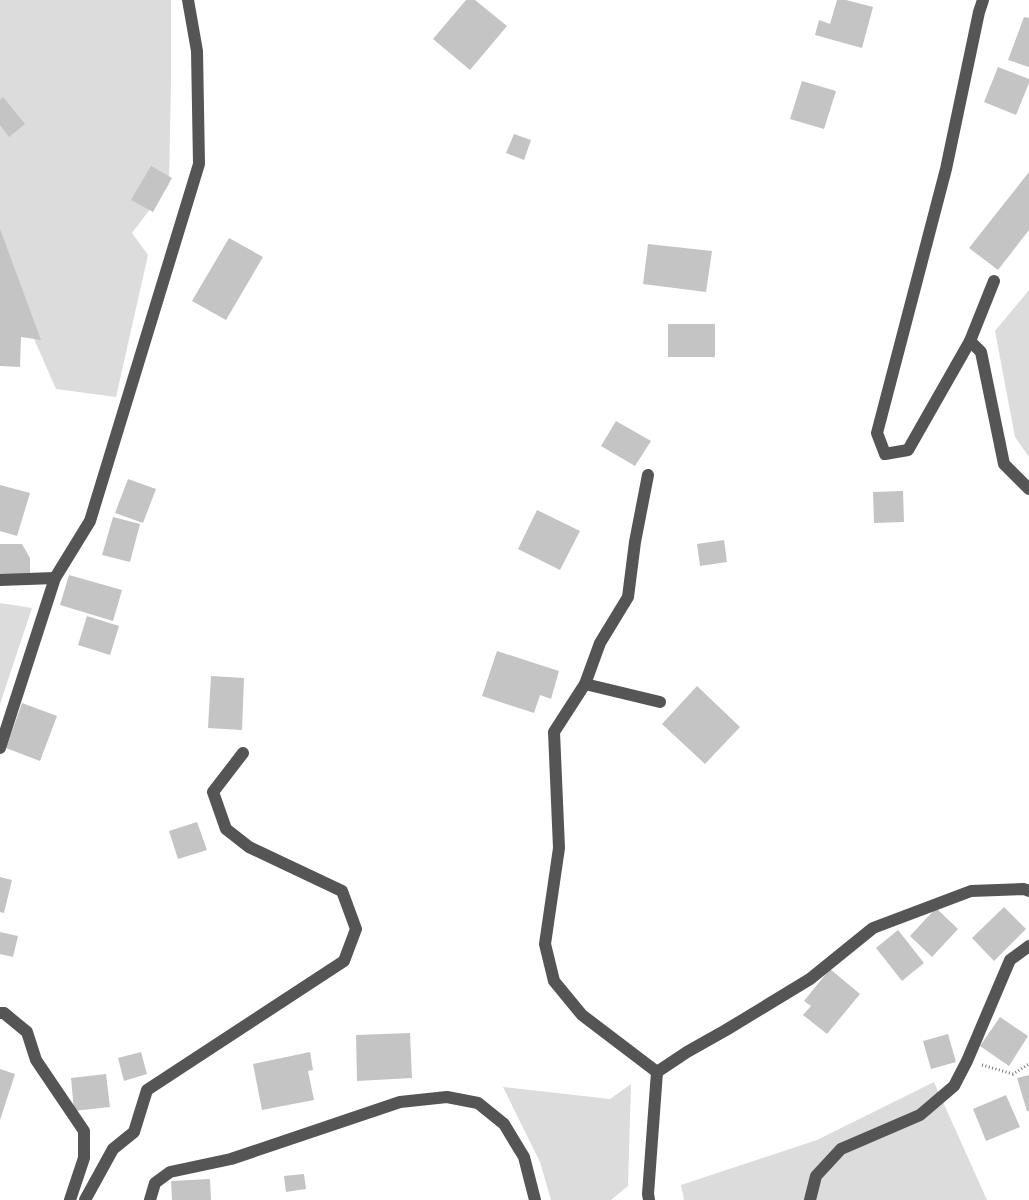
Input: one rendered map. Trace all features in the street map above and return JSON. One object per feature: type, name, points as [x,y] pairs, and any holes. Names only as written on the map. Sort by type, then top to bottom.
[{"type":"street","points":[[0,748],[55,578],[90,521],[199,164],[197,51],[188,0]]},
{"type":"street","points":[[984,0],[979,12],[946,169],[877,434],[885,454],[908,450],[970,341],[994,281]]},
{"type":"street","points":[[970,341],[981,352],[1004,464],[1029,488]]},
{"type":"street","points":[[648,475],[628,597],[600,643],[585,684],[554,732],[559,848],[545,944],[554,981],[582,1015],[657,1072]]},
{"type":"street","points":[[0,580],[55,578]]},
{"type":"street","points":[[585,684],[660,702]]},
{"type":"street","points":[[85,1200],[113,1149],[134,1132],[147,1090],[344,961],[356,929],[342,891],[249,847],[226,829],[213,792],[243,753]]},
{"type":"street","points":[[657,1072],[686,1052],[810,979],[873,928],[971,891],[1024,889],[1029,891]]},
{"type":"street","points":[[810,1200],[816,1176],[841,1149],[920,1115],[954,1086],[967,1061],[1010,960],[1029,946]]},
{"type":"street","points":[[0,1013],[4,1013],[27,1032],[36,1060],[84,1131],[84,1158],[70,1200]]},
{"type":"street","points":[[646,1198],[657,1072]]},
{"type":"street","points":[[150,1200],[155,1183],[170,1172],[231,1159],[400,1102],[447,1097],[478,1103],[504,1124],[524,1157],[535,1200]]},
{"type":"path","points":[[967,1061],[1013,1074],[1029,1064]]},
{"type":"shaded area","points":[[0,0],[171,0],[169,184],[132,233],[148,255],[116,397],[56,389],[0,261]]},
{"type":"shaded area","points":[[1029,290],[1029,457],[1015,437],[995,331]]},
{"type":"shaded area","points":[[0,603],[32,608],[0,704]]},
{"type":"shaded area","points":[[934,1082],[987,1200],[684,1200],[681,1185],[817,1140]]},
{"type":"shaded area","points":[[631,1084],[628,1186],[611,1200],[551,1200],[540,1162],[503,1087],[610,1099]]},
{"type":"building","points":[[466,0],[475,0],[507,26],[470,70],[433,39]]},
{"type":"building","points":[[837,0],[846,0],[873,7],[862,48],[815,35],[819,20],[830,24]]},
{"type":"building","points":[[1024,17],[1029,18],[1029,67],[1008,60]]},
{"type":"building","points":[[998,67],[1029,79],[1016,115],[984,102]]},
{"type":"building","points":[[802,81],[836,91],[824,129],[790,119]]},
{"type":"building","points":[[3,97],[25,124],[9,137],[0,125],[0,100]]},
{"type":"building","points":[[514,134],[531,140],[524,160],[506,153]]},
{"type":"building","points":[[151,166],[172,178],[153,212],[131,200]]},
{"type":"building","points":[[1029,172],[1029,230],[998,270],[969,248]]},
{"type":"building","points":[[0,229],[41,340],[21,337],[20,367],[0,366]]},
{"type":"building","points":[[229,238],[263,257],[226,320],[192,301]]},
{"type":"building","points":[[648,244],[712,251],[706,292],[643,284]]},
{"type":"building","points":[[668,324],[715,324],[715,357],[668,357]]},
{"type":"building","points":[[616,421],[651,441],[635,466],[601,446]]},
{"type":"building","points":[[128,479],[156,489],[143,523],[115,513]]},
{"type":"building","points":[[0,485],[30,493],[17,536],[0,531]]},
{"type":"building","points":[[903,491],[904,522],[874,523],[873,492]]},
{"type":"building","points":[[537,510],[580,531],[560,570],[518,549]]},
{"type":"building","points":[[113,517],[140,524],[130,562],[102,555]]},
{"type":"building","points":[[724,540],[727,562],[700,566],[697,544]]},
{"type":"building","points":[[0,544],[22,544],[30,558],[30,576],[0,576]]},
{"type":"building","points":[[69,575],[122,590],[113,621],[60,605]]},
{"type":"building","points":[[87,616],[119,626],[110,655],[78,645]]},
{"type":"building","points":[[497,651],[559,671],[551,699],[540,695],[534,713],[482,696]]},
{"type":"building","points":[[211,676],[244,678],[242,730],[208,728]]},
{"type":"building","points":[[697,686],[740,727],[705,764],[662,724]]},
{"type":"building","points":[[22,703],[57,716],[40,761],[6,748]]},
{"type":"building","points":[[197,822],[207,850],[178,859],[169,831]]},
{"type":"building","points":[[0,877],[12,880],[4,913],[0,912]]},
{"type":"building","points":[[1004,907],[1026,929],[994,961],[972,938]]},
{"type":"building","points":[[936,908],[958,929],[932,957],[910,936]]},
{"type":"building","points":[[898,930],[924,963],[902,981],[876,948]]},
{"type":"building","points":[[0,932],[18,936],[13,957],[0,954]]},
{"type":"building","points":[[830,969],[860,994],[827,1034],[803,1015],[811,1006],[804,1001]]},
{"type":"building","points":[[1000,1017],[1028,1036],[1009,1066],[980,1046]]},
{"type":"building","points":[[410,1033],[412,1078],[357,1081],[356,1035]]},
{"type":"building","points":[[948,1034],[956,1062],[931,1069],[923,1041]]},
{"type":"building","points":[[141,1052],[147,1074],[124,1081],[118,1058]]},
{"type":"building","points":[[310,1052],[313,1070],[308,1071],[314,1100],[262,1110],[253,1064]]},
{"type":"building","points":[[0,1069],[15,1074],[0,1120]]},
{"type":"building","points":[[106,1074],[110,1107],[74,1111],[71,1078]]},
{"type":"building","points":[[1029,1075],[1029,1111],[1027,1111],[1017,1078]]},
{"type":"building","points":[[1006,1095],[1020,1127],[986,1141],[973,1109]]},
{"type":"building","points":[[304,1174],[306,1189],[286,1192],[284,1176]]},
{"type":"building","points":[[210,1179],[211,1200],[172,1200],[171,1181]]}]
